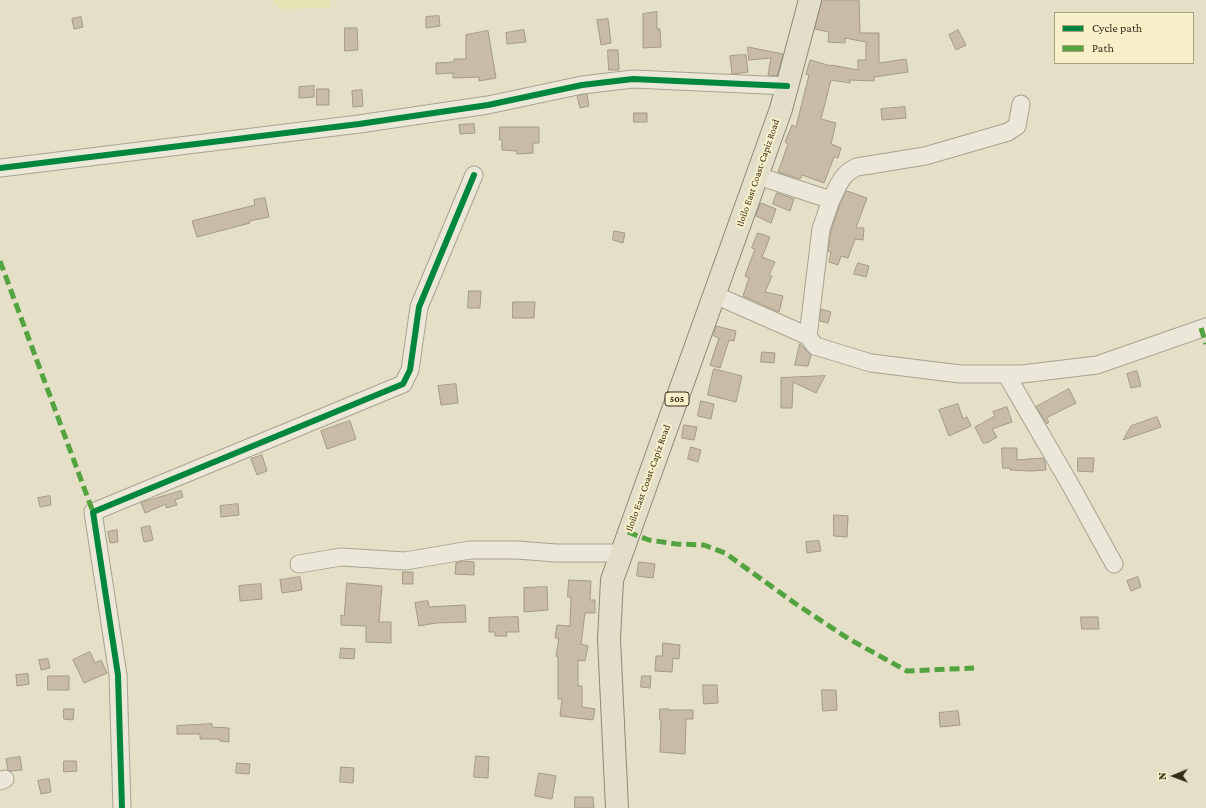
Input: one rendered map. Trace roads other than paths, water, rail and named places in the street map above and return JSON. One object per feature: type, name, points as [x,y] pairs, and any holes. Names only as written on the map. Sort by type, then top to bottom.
[{"type":"main road","name":"Iloilo East Coast-Capiz Road","points":[[617,808],[609,639],[612,580],[781,110],[810,0]]},
{"type":"street","points":[[0,168],[359,124],[488,105],[582,85],[633,79],[787,86]]},
{"type":"street","points":[[808,336],[821,229],[831,200],[843,177],[850,170],[857,167],[924,156],[1008,132],[1017,126],[1021,104]]},
{"type":"street","points":[[122,808],[118,675],[93,512],[403,384],[410,370],[418,307],[474,175]]},
{"type":"street","points":[[758,176],[831,200]]},
{"type":"street","points":[[715,295],[808,336],[815,346],[871,363],[960,374],[1022,374],[1097,365],[1206,327]]},
{"type":"street","points":[[1006,374],[1114,564]]},
{"type":"street","points":[[299,564],[341,557],[405,561],[470,550],[517,550],[556,553],[621,553]]}]
